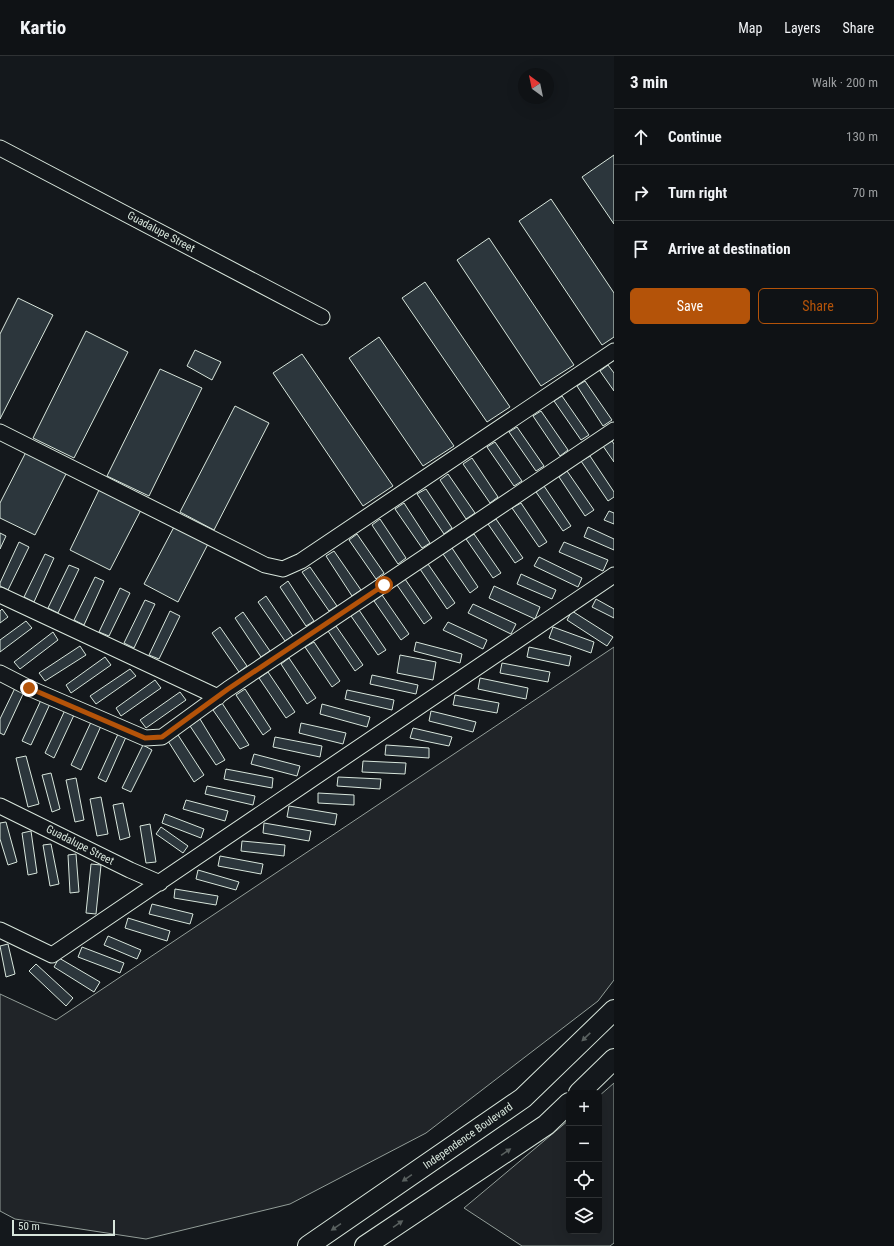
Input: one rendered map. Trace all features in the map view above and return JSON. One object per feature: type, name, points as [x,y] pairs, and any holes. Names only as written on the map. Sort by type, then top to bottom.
[{"type":"main road","name":"Independence Boulevard","points":[[308,1246],[522,1098],[614,1010]]},
{"type":"main road","points":[[582,1090],[614,1059]]},
{"type":"main road","points":[[365,1246],[546,1125],[566,1106]]},
{"type":"street","name":"Guadalupe Street","points":[[0,148],[322,317]]},
{"type":"street","points":[[0,432],[265,565],[283,569],[301,561],[614,351]]},
{"type":"street","points":[[0,673],[29,688],[145,738],[162,737],[218,697],[614,430]]},
{"type":"street","points":[[0,930],[52,955],[614,575]]},
{"type":"street","points":[[0,595],[218,697]]},
{"type":"street","name":"Guadalupe Street","points":[[0,806],[130,870],[160,883]]},
{"type":"shaded area","points":[[614,647],[614,980],[598,1001],[426,1133],[290,1204],[146,1239],[15,1219],[0,1211],[0,994],[56,1020]]},
{"type":"shaded area","points":[[614,1083],[614,1243],[610,1246],[522,1246],[464,1208],[566,1123],[566,1234],[602,1234],[602,1093]]},
{"type":"building","points":[[614,155],[614,224],[582,177]]},
{"type":"building","points":[[551,199],[614,293],[614,337],[602,345],[519,221]]},
{"type":"building","points":[[489,238],[574,365],[541,386],[457,260]]},
{"type":"building","points":[[425,282],[510,407],[487,422],[402,298]]},
{"type":"building","points":[[18,298],[53,315],[0,419],[0,334]]},
{"type":"building","points":[[86,331],[128,352],[74,458],[33,438]]},
{"type":"building","points":[[379,337],[454,446],[423,466],[349,358]]},
{"type":"building","points":[[195,350],[221,362],[212,380],[187,366]]},
{"type":"building","points":[[302,354],[393,486],[363,506],[273,373]]},
{"type":"building","points":[[608,365],[614,373],[614,391],[600,371]]},
{"type":"building","points":[[160,369],[202,388],[149,496],[107,476]]},
{"type":"building","points":[[585,381],[612,420],[603,426],[577,386]]},
{"type":"building","points":[[562,396],[589,435],[581,440],[554,401]]},
{"type":"building","points":[[235,406],[269,423],[214,530],[180,512]]},
{"type":"building","points":[[541,411],[568,450],[560,456],[533,416]]},
{"type":"building","points":[[517,427],[544,466],[536,471],[509,432]]},
{"type":"building","points":[[612,441],[614,444],[614,462],[603,446]]},
{"type":"building","points":[[495,442],[522,481],[514,486],[487,447]]},
{"type":"building","points":[[26,452],[67,472],[35,535],[0,518],[0,503]]},
{"type":"building","points":[[590,456],[614,492],[614,497],[608,501],[581,461]]},
{"type":"building","points":[[472,458],[498,497],[490,503],[463,464]]},
{"type":"building","points":[[567,471],[594,510],[585,516],[559,477]]},
{"type":"building","points":[[448,474],[475,513],[466,519],[440,480]]},
{"type":"building","points":[[544,486],[571,526],[563,531],[536,492]]},
{"type":"building","points":[[426,489],[452,528],[444,534],[417,494]]},
{"type":"building","points":[[99,490],[141,510],[110,570],[70,550]]},
{"type":"building","points":[[404,503],[430,543],[422,548],[395,509]]},
{"type":"building","points":[[521,503],[547,542],[539,547],[512,508]]},
{"type":"building","points":[[609,511],[614,513],[614,524],[604,520]]},
{"type":"building","points":[[380,519],[406,558],[398,564],[372,525]]},
{"type":"building","points":[[496,519],[523,558],[515,563],[488,524]]},
{"type":"building","points":[[174,527],[208,544],[178,602],[144,584]]},
{"type":"building","points":[[588,527],[614,539],[614,550],[584,537]]},
{"type":"building","points":[[0,533],[6,536],[0,549]]},
{"type":"building","points":[[357,534],[384,573],[376,579],[349,540]]},
{"type":"building","points":[[474,534],[501,573],[493,578],[466,539]]},
{"type":"building","points":[[19,542],[29,547],[8,590],[0,586],[0,583]]},
{"type":"building","points":[[564,542],[608,560],[603,571],[559,552]]},
{"type":"building","points":[[452,548],[478,587],[470,593],[443,554]]},
{"type":"building","points":[[334,551],[361,590],[352,596],[326,556]]},
{"type":"building","points":[[45,554],[54,558],[34,602],[24,597]]},
{"type":"building","points":[[539,557],[582,578],[578,587],[534,566]]},
{"type":"building","points":[[428,564],[455,603],[447,609],[420,569]]},
{"type":"building","points":[[69,565],[79,569],[58,613],[48,608]]},
{"type":"building","points":[[310,567],[337,606],[329,611],[302,572]]},
{"type":"building","points":[[521,574],[556,590],[552,599],[517,584]]},
{"type":"building","points":[[95,577],[104,581],[84,625],[74,620]]},
{"type":"building","points":[[405,579],[432,618],[424,624],[397,585]]},
{"type":"building","points":[[288,581],[314,621],[306,626],[280,587]]},
{"type":"building","points":[[494,586],[540,607],[535,619],[489,598]]},
{"type":"building","points":[[120,588],[130,593],[109,636],[99,632]]},
{"type":"building","points":[[382,595],[409,634],[401,640],[374,601]]},
{"type":"building","points":[[266,596],[293,636],[285,641],[258,602]]},
{"type":"building","points":[[596,599],[614,609],[614,618],[592,607]]},
{"type":"building","points":[[145,600],[155,604],[134,648],[124,643]]},
{"type":"building","points":[[473,604],[516,624],[511,634],[468,613]]},
{"type":"building","points":[[2,609],[8,617],[0,623],[0,611]]},
{"type":"building","points":[[359,610],[386,650],[378,655],[351,616]]},
{"type":"building","points":[[170,611],[180,616],[159,659],[149,655]]},
{"type":"building","points":[[572,611],[613,637],[607,646],[567,620]]},
{"type":"building","points":[[243,612],[270,651],[261,657],[235,618]]},
{"type":"building","points":[[26,621],[32,628],[0,652],[0,640]]},
{"type":"building","points":[[448,622],[487,640],[483,649],[443,630]]},
{"type":"building","points":[[336,626],[363,665],[355,671],[328,631]]},
{"type":"building","points":[[220,627],[247,666],[239,672],[212,633]]},
{"type":"building","points":[[553,627],[594,642],[591,653],[549,638]]},
{"type":"building","points":[[53,632],[58,640],[20,669],[14,662]]},
{"type":"building","points":[[314,642],[340,681],[332,687],[305,647]]},
{"type":"building","points":[[416,642],[462,654],[460,663],[414,651]]},
{"type":"building","points":[[80,646],[86,655],[45,681],[39,673]]},
{"type":"building","points":[[529,647],[571,656],[569,666],[527,657]]},
{"type":"building","points":[[400,655],[436,662],[433,680],[397,673]]},
{"type":"building","points":[[105,657],[111,665],[71,693],[66,685]]},
{"type":"building","points":[[289,658],[316,698],[307,704],[281,664]]},
{"type":"building","points":[[502,663],[550,672],[548,682],[500,673]]},
{"type":"building","points":[[130,669],[136,676],[96,704],[90,696]]},
{"type":"building","points":[[268,672],[295,712],[286,718],[259,678]]},
{"type":"building","points":[[372,675],[418,685],[416,694],[370,684]]},
{"type":"building","points":[[480,678],[528,688],[526,699],[478,689]]},
{"type":"building","points":[[155,680],[161,688],[121,716],[116,708]]},
{"type":"building","points":[[15,688],[24,692],[4,735],[0,733],[0,719]]},
{"type":"building","points":[[245,689],[271,729],[263,735],[236,695]]},
{"type":"building","points":[[347,690],[394,700],[392,710],[345,699]]},
{"type":"building","points":[[180,692],[186,700],[146,728],[140,720]]},
{"type":"building","points":[[455,695],[499,703],[497,713],[453,705]]},
{"type":"building","points":[[41,700],[50,704],[31,745],[22,741]]},
{"type":"building","points":[[222,703],[249,745],[240,749],[213,710]]},
{"type":"building","points":[[322,704],[370,717],[367,727],[320,714]]},
{"type":"building","points":[[65,710],[74,715],[54,758],[45,753]]},
{"type":"building","points":[[431,711],[476,722],[473,732],[429,721]]},
{"type":"building","points":[[200,719],[225,760],[216,765],[190,726]]},
{"type":"building","points":[[91,722],[101,726],[81,770],[71,765]]},
{"type":"building","points":[[301,723],[346,733],[343,744],[299,733]]},
{"type":"building","points":[[413,728],[452,737],[449,746],[410,738]]},
{"type":"building","points":[[118,734],[126,737],[106,782],[98,778]]},
{"type":"building","points":[[178,735],[204,775],[194,782],[168,741]]},
{"type":"building","points":[[275,737],[322,746],[320,757],[273,747]]},
{"type":"building","points":[[143,745],[152,750],[131,792],[122,788]]},
{"type":"building","points":[[386,745],[429,748],[429,758],[385,755]]},
{"type":"building","points":[[254,754],[300,766],[297,776],[251,764]]},
{"type":"building","points":[[26,756],[39,804],[28,807],[16,758]]},
{"type":"building","points":[[363,761],[406,763],[405,774],[362,772]]},
{"type":"building","points":[[226,769],[273,778],[272,788],[224,779]]},
{"type":"building","points":[[51,773],[60,809],[52,812],[42,775]]},
{"type":"building","points":[[338,777],[381,779],[380,789],[337,786]]},
{"type":"building","points":[[76,778],[84,820],[75,822],[66,780]]},
{"type":"building","points":[[207,786],[255,796],[253,805],[205,794]]},
{"type":"building","points":[[318,793],[354,795],[354,805],[318,803]]},
{"type":"building","points":[[101,797],[108,834],[97,836],[90,799]]},
{"type":"building","points":[[186,800],[228,811],[225,821],[183,809]]},
{"type":"building","points":[[123,803],[130,837],[120,840],[113,805]]},
{"type":"building","points":[[289,806],[337,814],[335,825],[287,817]]},
{"type":"building","points":[[165,814],[204,829],[201,838],[162,823]]},
{"type":"building","points":[[6,822],[17,862],[8,865],[0,839],[0,823]]},
{"type":"building","points":[[264,823],[311,831],[309,841],[263,833]]},
{"type":"building","points":[[150,824],[156,862],[146,863],[140,826]]},
{"type":"building","points":[[161,827],[188,846],[183,853],[156,834]]},
{"type":"building","points":[[31,831],[37,873],[28,875],[22,833]]},
{"type":"building","points":[[242,841],[285,845],[284,856],[241,851]]},
{"type":"building","points":[[51,844],[59,884],[50,886],[43,845]]},
{"type":"building","points":[[76,854],[79,892],[70,893],[68,855]]},
{"type":"building","points":[[220,856],[263,864],[261,874],[218,866]]},
{"type":"building","points":[[91,864],[101,865],[96,914],[86,913]]},
{"type":"building","points":[[198,870],[239,882],[236,890],[196,879]]},
{"type":"building","points":[[175,889],[218,896],[216,905],[174,898]]},
{"type":"building","points":[[152,904],[193,914],[190,924],[149,914]]},
{"type":"building","points":[[128,918],[170,931],[167,941],[125,928]]},
{"type":"building","points":[[108,936],[141,950],[137,959],[104,945]]},
{"type":"building","points":[[8,944],[15,974],[6,977],[0,946]]},
{"type":"building","points":[[82,947],[124,963],[120,973],[78,957]]},
{"type":"building","points":[[59,958],[100,982],[94,992],[54,967]]},
{"type":"building","points":[[36,964],[73,998],[66,1006],[29,971]]},
{"type":"route","points":[[29,688],[145,738],[162,737],[228,689],[384,585]]}]
